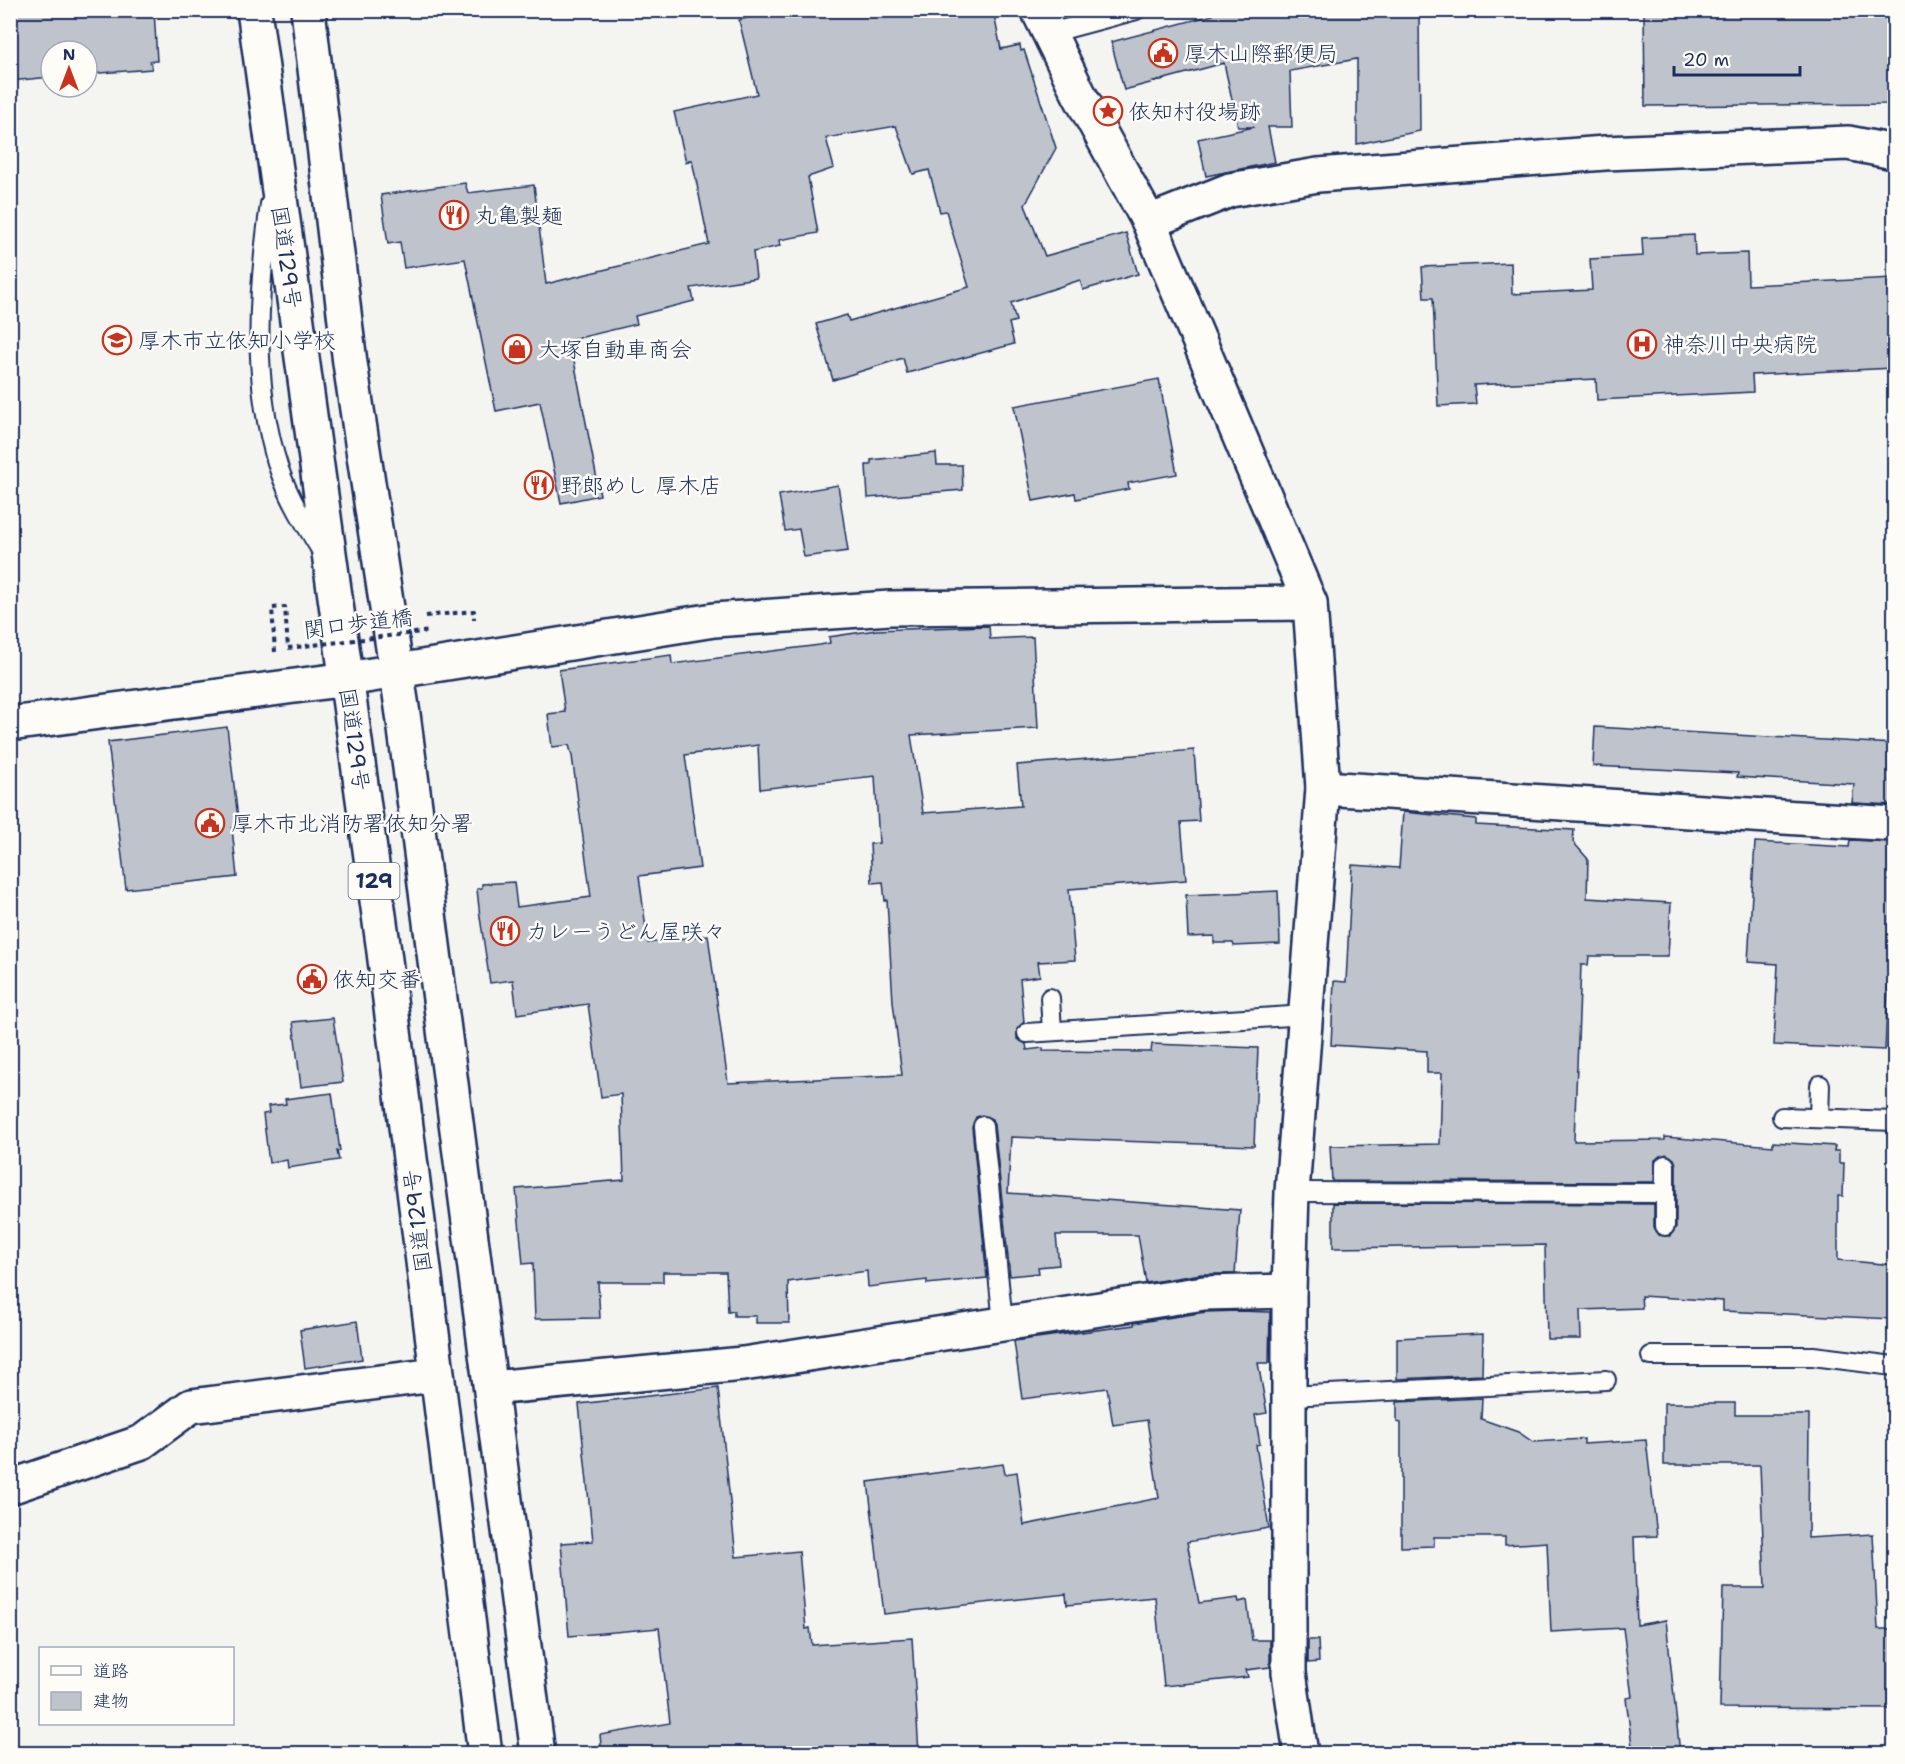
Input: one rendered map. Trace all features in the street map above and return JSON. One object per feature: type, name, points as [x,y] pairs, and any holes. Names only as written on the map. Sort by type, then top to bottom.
[{"type":"main road","name":"国道129号","points":[[254,10],[383,944],[435,1375],[485,1754]]},
{"type":"main road","name":"129","points":[[308,10],[350,363],[396,670],[537,1754]]},
{"type":"main road","points":[[1044,22],[1079,94],[1149,222],[1310,603],[1323,788],[1292,1192],[1290,1291],[1290,1673],[1301,1754]]},
{"type":"main road","points":[[1149,222],[1230,190],[1318,175],[1605,153],[1848,143],[1894,152]]},
{"type":"main road","points":[[10,724],[347,679],[714,620],[890,608],[1310,603]]},
{"type":"main road","points":[[1323,788],[1894,824]]},
{"type":"main road","points":[[491,1388],[743,1364],[1204,1293],[1290,1291]]},
{"type":"main road","points":[[10,1487],[142,1442],[191,1406],[435,1375]]},
{"type":"lane","points":[[1044,22],[1136,10]]},
{"type":"lane","points":[[1050,998],[1052,1030]]},
{"type":"lane","points":[[1027,1033],[1306,1015]]},
{"type":"lane","points":[[1819,1118],[1820,1085]]},
{"type":"lane","points":[[1782,1117],[1894,1121]]},
{"type":"lane","points":[[983,1126],[1003,1323]]},
{"type":"lane","points":[[1665,1165],[1665,1226]]},
{"type":"lane","points":[[1292,1192],[1664,1193]]},
{"type":"lane","points":[[1651,1356],[1813,1356],[1894,1366]]},
{"type":"lane","points":[[1290,1396],[1606,1380]]},
{"type":"path","name":"関口歩道橋","points":[[275,647],[272,608],[285,607],[288,648],[431,631]]},
{"type":"building","points":[[10,10],[154,10],[157,61],[150,61],[152,69],[99,73],[99,39],[39,39],[39,78],[10,81]]},
{"type":"building","points":[[776,10],[993,10],[1001,49],[1020,45],[1021,51],[1024,50],[1056,148],[1025,205],[1045,256],[1126,233],[1138,274],[1083,290],[1080,280],[1011,303],[1016,321],[1009,323],[1014,344],[907,373],[903,358],[833,380],[816,324],[847,315],[849,321],[969,287],[946,211],[940,212],[929,170],[913,174],[896,126],[826,138],[834,168],[808,177],[818,233],[779,240],[780,246],[753,252],[756,278],[691,288],[694,301],[635,316],[637,324],[570,340],[600,495],[561,503],[540,402],[496,411],[465,259],[404,268],[400,242],[388,244],[381,195],[465,183],[468,193],[534,185],[546,284],[709,244],[692,160],[686,162],[674,112],[757,94],[739,20]]},
{"type":"building","points":[[1212,10],[1419,10],[1420,131],[1357,144],[1357,59],[1290,71],[1292,127],[1268,127],[1275,162],[1206,176],[1198,139],[1254,127],[1238,127],[1224,63],[1124,90],[1111,42],[1213,15]]},
{"type":"building","points":[[1644,10],[1894,10],[1894,104],[1645,106]]},
{"type":"building","name":"神奈川中央病院","points":[[1694,235],[1695,255],[1747,253],[1748,285],[1894,278],[1894,368],[1752,375],[1753,392],[1597,400],[1596,379],[1474,385],[1476,404],[1438,406],[1433,298],[1424,298],[1422,267],[1511,263],[1512,294],[1592,290],[1590,259],[1643,256],[1642,238]]},
{"type":"building","points":[[1159,379],[1177,474],[1128,483],[1129,489],[1076,499],[1075,493],[1033,501],[1014,406]]},
{"type":"building","points":[[936,453],[937,465],[962,465],[963,490],[868,498],[866,465],[871,465],[871,460]]},
{"type":"building","points":[[838,485],[848,551],[804,557],[799,529],[785,531],[779,495]]},
{"type":"building","points":[[989,626],[990,639],[1033,637],[1038,728],[911,735],[923,813],[1021,806],[1017,765],[1194,750],[1199,821],[1181,822],[1186,880],[1069,889],[1075,960],[1038,962],[1040,976],[1020,979],[1024,1022],[1017,1029],[1017,1039],[1026,1044],[1027,1050],[1043,1048],[1043,1051],[1151,1052],[1152,1044],[1258,1048],[1254,1146],[1011,1137],[1008,1193],[1240,1210],[1235,1274],[1201,1274],[1146,1283],[1138,1235],[1056,1235],[1059,1265],[1038,1267],[1039,1273],[1010,1276],[994,1125],[992,1119],[982,1115],[976,1117],[972,1127],[987,1278],[927,1284],[927,1280],[868,1287],[867,1271],[788,1282],[789,1323],[756,1323],[756,1316],[734,1316],[734,1311],[728,1312],[726,1272],[663,1272],[663,1282],[598,1282],[600,1318],[535,1319],[533,1263],[523,1264],[516,1189],[624,1180],[621,1094],[601,1097],[588,1004],[517,1014],[513,980],[490,983],[480,917],[477,889],[482,888],[482,884],[514,882],[517,907],[591,897],[572,756],[569,745],[552,747],[548,714],[565,712],[559,670],[671,655],[672,664],[820,645],[830,643],[829,637],[876,630]],"holes":[[[758,745],[760,789],[875,776],[879,843],[870,844],[872,883],[883,882],[885,901],[887,900],[893,1002],[902,1075],[728,1083],[708,935],[648,943],[639,876],[700,868],[685,755]]]},
{"type":"building","name":"厚木市北消防署依知分署","points":[[227,727],[239,827],[232,828],[237,877],[126,889],[108,742]]},
{"type":"building","points":[[1595,727],[1894,744],[1894,805],[1852,803],[1854,784],[1737,777],[1738,773],[1593,766]]},
{"type":"building","points":[[1403,812],[1476,819],[1476,825],[1574,830],[1573,842],[1588,859],[1587,898],[1671,903],[1668,956],[1589,956],[1588,965],[1581,965],[1574,1141],[1665,1140],[1665,1137],[1773,1146],[1773,1142],[1835,1146],[1834,1151],[1839,1151],[1839,1163],[1844,1163],[1843,1196],[1838,1196],[1838,1260],[1894,1265],[1893,1319],[1723,1311],[1723,1301],[1641,1296],[1642,1308],[1580,1310],[1581,1339],[1547,1339],[1545,1245],[1333,1248],[1333,1203],[1654,1204],[1654,1227],[1659,1235],[1670,1236],[1676,1227],[1676,1164],[1674,1159],[1666,1154],[1655,1160],[1654,1182],[1332,1181],[1330,1146],[1440,1144],[1442,1073],[1427,1073],[1427,1051],[1331,1045],[1334,981],[1346,982],[1352,865],[1399,868]]},
{"type":"building","points":[[1850,840],[1894,842],[1894,971],[1889,970],[1885,1050],[1774,1045],[1778,964],[1748,962],[1755,842],[1849,847]]},
{"type":"building","points":[[1278,891],[1280,944],[1234,946],[1233,943],[1214,943],[1214,936],[1188,937],[1186,895]]},
{"type":"building","points":[[333,1018],[343,1082],[301,1087],[293,1022]]},
{"type":"building","points":[[332,1093],[340,1151],[337,1151],[339,1160],[288,1168],[287,1160],[269,1163],[263,1114],[269,1113],[268,1106],[286,1104],[285,1099]]},
{"type":"building","points":[[1206,1312],[1270,1312],[1269,1363],[1258,1363],[1267,1413],[1255,1415],[1260,1444],[1256,1445],[1269,1528],[1187,1542],[1199,1603],[1238,1598],[1239,1602],[1247,1600],[1252,1640],[1270,1640],[1270,1667],[1246,1670],[1248,1677],[1164,1686],[1155,1597],[1067,1605],[1066,1594],[884,1614],[868,1482],[1003,1464],[1005,1474],[1017,1472],[1024,1525],[1159,1498],[1147,1420],[1113,1425],[1107,1388],[1022,1399],[1014,1341],[1134,1325],[1134,1323]]},
{"type":"building","points":[[357,1321],[362,1359],[305,1368],[300,1330]]},
{"type":"building","points":[[1483,1334],[1482,1375],[1397,1379],[1397,1338]]},
{"type":"building","points":[[718,1388],[736,1557],[799,1551],[806,1629],[810,1628],[812,1645],[912,1638],[919,1754],[602,1754],[600,1735],[670,1723],[659,1628],[569,1636],[561,1543],[593,1541],[579,1404]]},
{"type":"building","points":[[1482,1398],[1481,1419],[1518,1432],[1533,1442],[1584,1439],[1584,1444],[1646,1440],[1657,1536],[1634,1537],[1637,1625],[1666,1620],[1680,1754],[1633,1754],[1626,1698],[1632,1697],[1623,1628],[1551,1632],[1547,1542],[1505,1545],[1505,1537],[1434,1537],[1434,1546],[1401,1547],[1401,1423],[1397,1422],[1397,1402]]},
{"type":"building","points":[[1664,1403],[1735,1403],[1735,1415],[1809,1415],[1808,1538],[1873,1534],[1878,1629],[1894,1629],[1894,1709],[1720,1708],[1723,1588],[1765,1588],[1760,1465],[1664,1465]]},
{"type":"building","points":[[1308,1640],[1318,1640],[1319,1662],[1308,1663]]},
{"type":"place","name":"厚木山際郵便局","points":[[1163,53]]},
{"type":"place","name":"依知村役場跡","points":[[1108,111]]},
{"type":"place","name":"丸亀製麺","points":[[454,215]]},
{"type":"place","name":"厚木市立依知小学校","points":[[117,340]]},
{"type":"place","name":"神奈川中央病院","points":[[1642,344]]},
{"type":"place","name":"大塚自動車商会","points":[[517,349]]},
{"type":"place","name":"野郎めし 厚木店","points":[[539,485]]},
{"type":"place","name":"厚木市北消防署依知分署","points":[[210,823]]},
{"type":"place","name":"カレーうどん屋咲々","points":[[505,931]]},
{"type":"place","name":"依知交番","points":[[312,979]]}]
